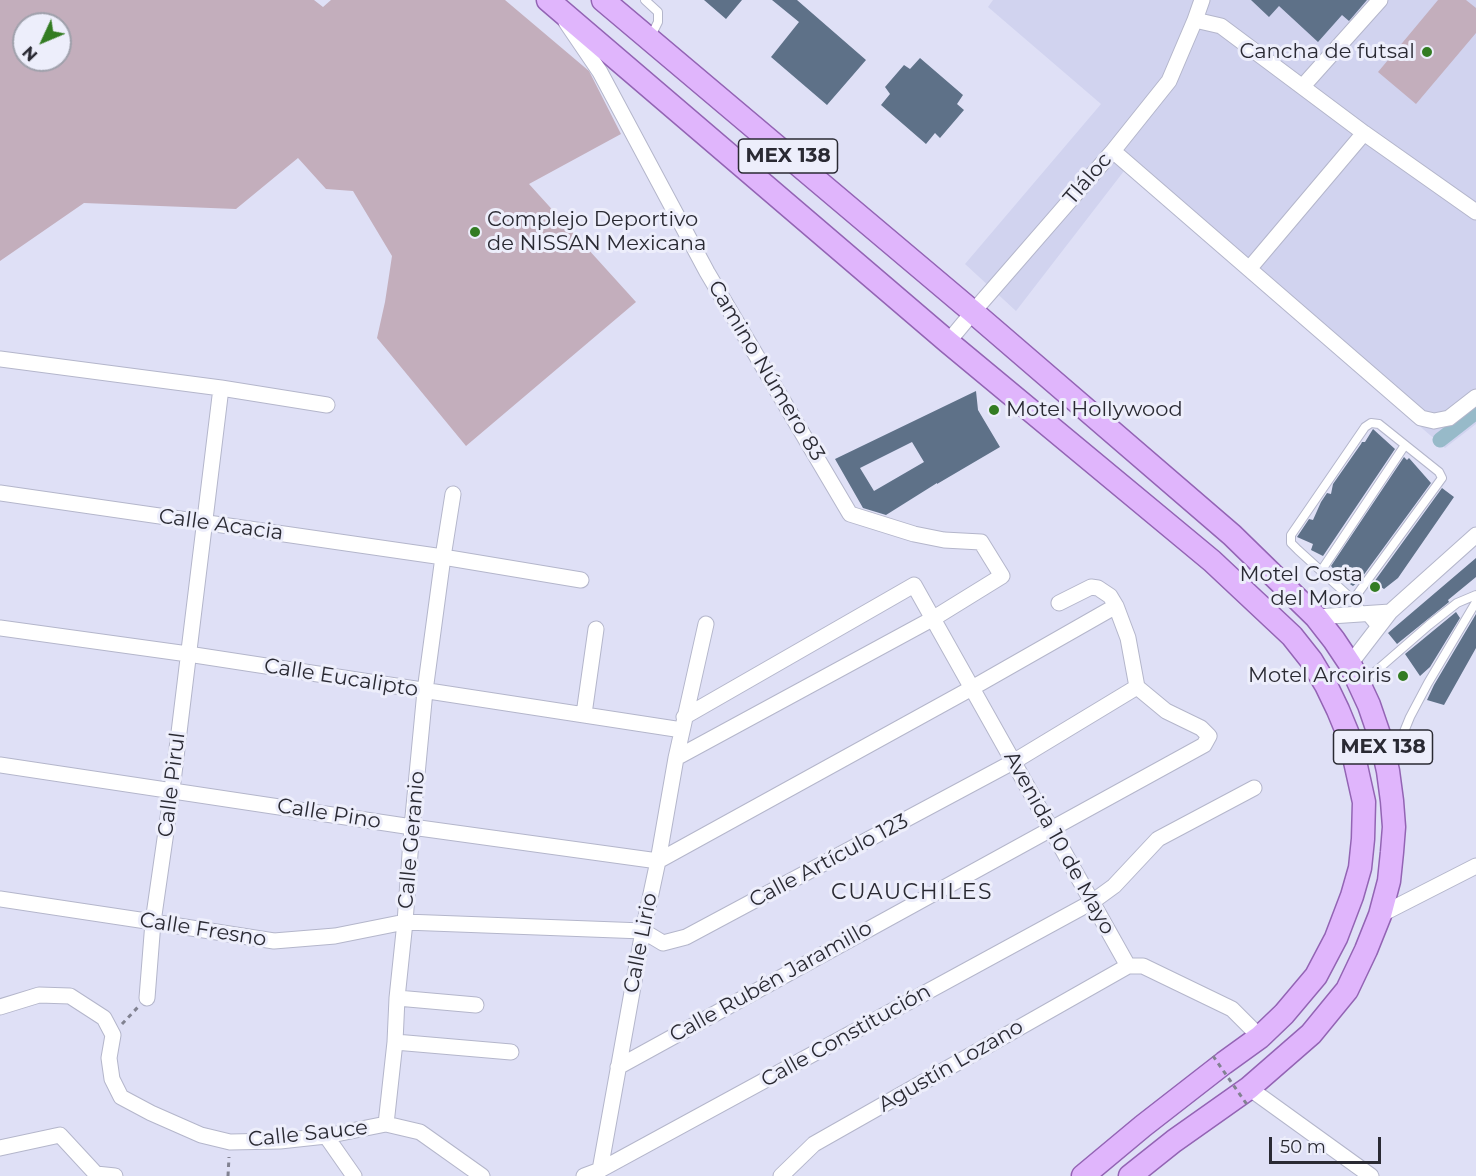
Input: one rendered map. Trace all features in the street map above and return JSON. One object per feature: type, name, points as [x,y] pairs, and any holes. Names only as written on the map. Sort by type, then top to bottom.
[{"type":"main road","name":"MEX 138","points":[[603,0],[973,312],[1232,535],[1316,617],[1350,664],[1369,705],[1381,740],[1388,771],[1394,827],[1389,881],[1380,915],[1347,990],[1311,1034],[1248,1097],[1189,1130],[1130,1176]]},
{"type":"main road","name":"MEX 138","points":[[557,3],[948,342],[1212,561],[1292,636],[1311,660],[1338,710],[1350,739],[1364,802],[1364,839],[1352,896],[1336,938],[1316,976],[1284,1014],[1260,1037],[1143,1126],[1083,1176]]},
{"type":"street","name":"Tláloc","points":[[948,342],[1113,151],[1170,81],[1202,0]]},
{"type":"street","points":[[1303,86],[1380,0]]},
{"type":"street","name":"Camino Número 83","points":[[557,3],[578,41],[600,72],[707,272],[850,514],[924,536],[981,543],[1002,576],[934,618]]},
{"type":"street","points":[[1195,20],[1221,26],[1364,133],[1476,212]]},
{"type":"street","points":[[1249,269],[1364,133]]},
{"type":"street","points":[[1113,151],[1420,418],[1441,419],[1476,397]]},
{"type":"street","points":[[0,360],[221,388],[327,405]]},
{"type":"street","name":"Calle Pirul","points":[[147,998],[153,921],[172,790],[221,388]]},
{"type":"street","name":"Calle Acacia","points":[[0,493],[443,557],[581,580]]},
{"type":"street","name":"Calle Geranio","points":[[386,1124],[425,691],[453,494]]},
{"type":"street","points":[[1350,664],[1390,612],[1476,535]]},
{"type":"street","name":"Avenida 10 de Mayo","points":[[683,723],[914,585],[1128,966]]},
{"type":"street","points":[[1059,603],[1090,587],[1098,588],[1110,596],[1128,638],[1137,687]]},
{"type":"street","points":[[658,861],[1116,606]]},
{"type":"street","points":[[1316,617],[1390,612]]},
{"type":"street","points":[[676,758],[934,618]]},
{"type":"street","name":"Calle Lirio","points":[[602,1173],[618,1066],[643,931],[683,723],[706,624]]},
{"type":"street","name":"Calle Eucalipto","points":[[0,628],[584,714],[683,723]]},
{"type":"street","points":[[584,714],[596,629]]},
{"type":"street","name":"Calle Rubén Jaramillo","points":[[618,1066],[1204,745],[1209,736],[1201,728],[1166,711],[1137,687]]},
{"type":"street","name":"Calle Artículo 123","points":[[405,922],[643,931],[663,943],[686,937],[1013,762],[1137,687]]},
{"type":"street","name":"Calle Pino","points":[[0,765],[412,827],[658,861]]},
{"type":"street","name":"Calle Constitución","points":[[602,1173],[1092,902],[1114,886],[1158,839],[1254,788]]},
{"type":"street","points":[[1380,915],[1476,867]]},
{"type":"street","name":"Calle Fresno","points":[[0,899],[153,921],[274,942],[335,936],[405,922]]},
{"type":"street","points":[[1128,966],[1143,966],[1232,1008],[1260,1037]]},
{"type":"street","name":"Agustín Lozano","points":[[781,1176],[814,1144],[1128,966]]},
{"type":"street","points":[[0,1007],[39,995],[70,996],[104,1018],[113,1035]]},
{"type":"street","points":[[397,998],[476,1005]]},
{"type":"street","name":"Calle Sauce","points":[[113,1035],[109,1058],[112,1079],[120,1097],[201,1135],[230,1142],[280,1140],[326,1136],[386,1124],[420,1132],[482,1176]]},
{"type":"street","points":[[395,1042],[512,1052]]},
{"type":"street","points":[[1248,1097],[1371,1176]]},
{"type":"street","points":[[0,1148],[60,1135],[97,1175],[115,1176]]},
{"type":"street","points":[[326,1136],[354,1176]]},
{"type":"street","points":[[584,1176],[602,1173]]},
{"type":"lane","points":[[645,0],[658,12],[658,22],[649,39]]},
{"type":"lane","points":[[1353,600],[1442,478],[1439,472],[1379,424],[1371,423],[1365,427],[1291,535],[1291,543],[1353,600],[1377,629]]},
{"type":"lane","points":[[1321,571],[1405,445]]},
{"type":"lane","points":[[1359,685],[1457,603],[1476,595]]},
{"type":"lane","points":[[1388,771],[1410,717],[1476,602]]},
{"type":"path","points":[[113,1035],[147,998]]},
{"type":"path","points":[[1214,1056],[1248,1097]]},
{"type":"path","points":[[228,1176],[230,1142]]},
{"type":"shaded area","name":"Complejo Deportivo de NISSAN Mexicana","points":[[0,0],[314,0],[323,7],[331,0],[505,0],[589,71],[621,134],[529,184],[636,302],[466,446],[377,338],[392,256],[353,191],[326,189],[298,158],[236,209],[84,203],[0,261]]},
{"type":"shaded area","points":[[993,0],[1476,0],[1476,424],[1445,448],[1124,171],[1016,311],[965,264],[1101,104],[988,7]]},
{"type":"shaded area","name":"Cancha de futsal","points":[[1438,0],[1466,0],[1476,8],[1476,33],[1416,104],[1378,72]]},
{"type":"building","points":[[704,0],[742,0],[726,19]]},
{"type":"building","points":[[772,0],[797,0],[866,60],[827,105],[771,57],[799,22]]},
{"type":"building","points":[[1251,0],[1367,0],[1349,21],[1342,15],[1318,42],[1279,6],[1269,17]]},
{"type":"building","points":[[920,58],[963,95],[957,104],[964,110],[940,138],[935,133],[926,144],[881,105],[890,94],[885,87],[904,65],[910,69]]},
{"type":"building","points":[[976,391],[978,410],[1000,447],[886,515],[863,508],[835,459]],"holes":[[[912,442],[924,462],[874,491],[860,468]]]},
{"type":"building","points":[[1373,429],[1395,449],[1323,556],[1311,550],[1313,544],[1297,537],[1309,519],[1313,520],[1321,502],[1327,493],[1331,494],[1333,484]]},
{"type":"building","points":[[1404,457],[1407,460],[1409,458],[1431,483],[1360,580],[1353,586],[1342,579],[1331,566]]},
{"type":"building","points":[[1442,488],[1454,497],[1398,578],[1384,589],[1374,582]]},
{"type":"building","points":[[1476,558],[1476,577],[1397,644],[1388,633]]},
{"type":"building","points":[[1456,612],[1460,618],[1430,667],[1420,676],[1405,654]]},
{"type":"building","points":[[1476,614],[1476,648],[1444,705],[1427,700],[1434,685]]},
{"type":"waterway","points":[[1440,440],[1476,412]]},
{"type":"place","name":"Cancha de futsal","points":[[1427,52]]},
{"type":"place","name":"Complejo Deportivo de NISSAN Mexicana","points":[[475,232]]},
{"type":"place","name":"Motel Hollywood","points":[[994,410]]},
{"type":"place","name":"Motel Costa del Moro","points":[[1375,587]]},
{"type":"place","name":"Motel Arcoiris","points":[[1403,676]]},
{"type":"district","name":"CUAUCHILES","points":[[912,893]]}]
